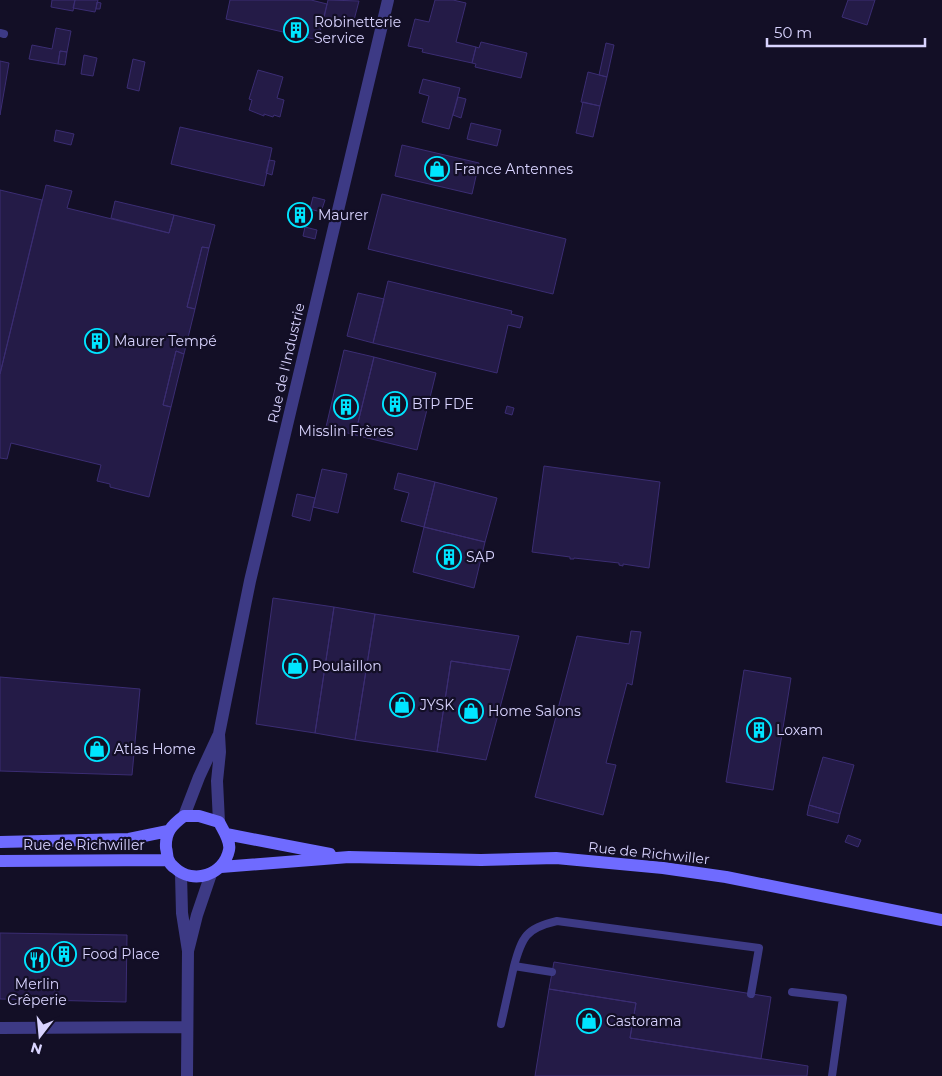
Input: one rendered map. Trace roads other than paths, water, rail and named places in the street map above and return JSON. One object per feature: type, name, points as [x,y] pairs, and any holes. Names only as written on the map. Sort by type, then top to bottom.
[{"type":"main road","points":[[184,816],[199,816],[219,822],[226,834],[230,849],[216,870],[196,877],[181,874],[168,860],[166,842],[168,831],[174,823],[184,816]]},
{"type":"main road","name":"Rue de Richwiller","points":[[0,842],[129,840],[168,831]]},
{"type":"main road","name":"Rue de Richwiller","points":[[226,834],[349,857]]},
{"type":"main road","name":"Rue de Richwiller","points":[[216,870],[349,857],[482,860],[556,858],[663,868],[726,877],[942,920]]},
{"type":"main road","name":"Rue de Richwiller","points":[[0,861],[168,860]]},
{"type":"street","name":"Rue de l'Industrie","points":[[184,816],[199,777],[219,734],[250,581],[388,0]]},
{"type":"street","name":"Rue de l'Industrie","points":[[219,734],[220,752],[217,782],[219,822]]},
{"type":"street","points":[[188,951],[197,915],[216,870]]},
{"type":"street","points":[[181,874],[182,913],[188,951],[187,1076]]},
{"type":"street","points":[[0,1028],[187,1028]]},
{"type":"lane","points":[[501,1024],[521,941],[539,925],[557,921],[759,948],[751,994]]},
{"type":"lane","points":[[514,966],[552,972]]},
{"type":"lane","points":[[792,992],[843,998],[832,1076]]},
{"type":"place","name":"Robinetterie Service","points":[[296,30]]},
{"type":"place","name":"France Antennes","points":[[437,169]]},
{"type":"place","name":"Maurer","points":[[300,215]]},
{"type":"place","name":"Maurer Tempé","points":[[97,341]]},
{"type":"place","name":"BTP FDE","points":[[395,404]]},
{"type":"place","name":"Misslin Frères","points":[[346,407]]},
{"type":"place","name":"SAP","points":[[449,557]]},
{"type":"place","name":"Poulaillon","points":[[295,666]]},
{"type":"place","name":"JYSK","points":[[402,705]]},
{"type":"place","name":"Home Salons","points":[[471,711]]},
{"type":"place","name":"Loxam","points":[[759,730]]},
{"type":"place","name":"Atlas Home","points":[[97,749]]},
{"type":"place","name":"Food Place","points":[[64,954]]},
{"type":"place","name":"Merlin Crêperie","points":[[37,960]]},
{"type":"place","name":"Castorama","points":[[589,1021]]}]
